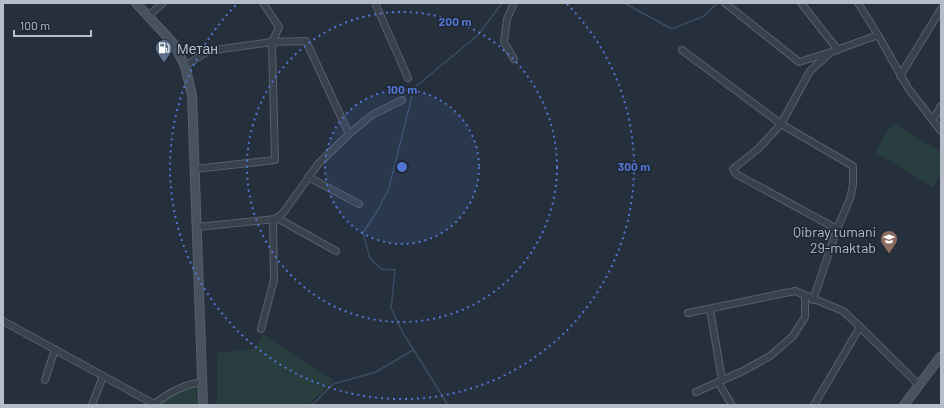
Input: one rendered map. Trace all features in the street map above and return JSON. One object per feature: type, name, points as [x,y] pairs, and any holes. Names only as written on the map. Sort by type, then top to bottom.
[{"type":"main road","points":[[136,3],[174,44],[185,66],[192,95],[203,405]]},
{"type":"main road","points":[[904,405],[941,356]]},
{"type":"street","points":[[148,16],[163,3]]},
{"type":"street","points":[[195,169],[275,160],[272,42],[279,27],[263,3]]},
{"type":"street","points":[[375,3],[408,78]]},
{"type":"street","points":[[514,3],[507,19],[504,42],[514,59]]},
{"type":"street","points":[[725,3],[799,62],[838,50],[878,34]]},
{"type":"street","points":[[801,3],[838,50]]},
{"type":"street","points":[[858,3],[878,34],[900,76],[941,131]]},
{"type":"street","points":[[900,76],[941,9]]},
{"type":"street","points":[[185,66],[208,51],[272,42],[306,41],[349,134]]},
{"type":"street","points":[[682,50],[781,124],[853,166],[853,185],[850,199],[813,300]]},
{"type":"street","points":[[831,52],[810,71],[781,124],[759,148],[733,169],[736,174],[838,229]]},
{"type":"street","points":[[261,329],[274,280],[275,219],[282,213],[318,162],[372,115],[402,100]]},
{"type":"street","points":[[933,120],[941,106]]},
{"type":"street","points":[[308,177],[359,204]]},
{"type":"street","points":[[197,227],[275,219],[336,251]]},
{"type":"street","points":[[688,313],[795,292],[843,311],[919,385]]},
{"type":"street","points":[[696,392],[743,371],[770,356],[793,336],[805,318],[805,296]]},
{"type":"street","points":[[710,309],[720,381],[732,405]]},
{"type":"street","points":[[3,322],[55,349],[153,404],[167,394],[192,383],[203,382]]},
{"type":"street","points":[[814,405],[860,327]]},
{"type":"street","points":[[45,380],[55,349]]},
{"type":"street","points":[[92,405],[104,376]]},
{"type":"green space","points":[[893,123],[941,152],[941,174],[933,187],[875,152]]},
{"type":"green space","points":[[262,334],[334,380],[308,405],[217,405],[217,353],[255,349]]},
{"type":"green space","points":[[190,387],[196,387],[197,405],[158,405],[171,396]]},
{"type":"waterway","points":[[448,405],[403,333],[391,308],[395,270],[381,269],[370,258],[363,233],[379,208],[389,188],[414,88],[478,35],[502,3]]},
{"type":"waterway","points":[[624,3],[672,29],[704,16],[717,3]]},
{"type":"waterway","points":[[312,405],[333,384],[376,372],[413,350]]},
{"type":"place","name":"Метан","points":[[164,63]]},
{"type":"place","name":"Qibray tumani 29-maktab","points":[[889,254]]}]
